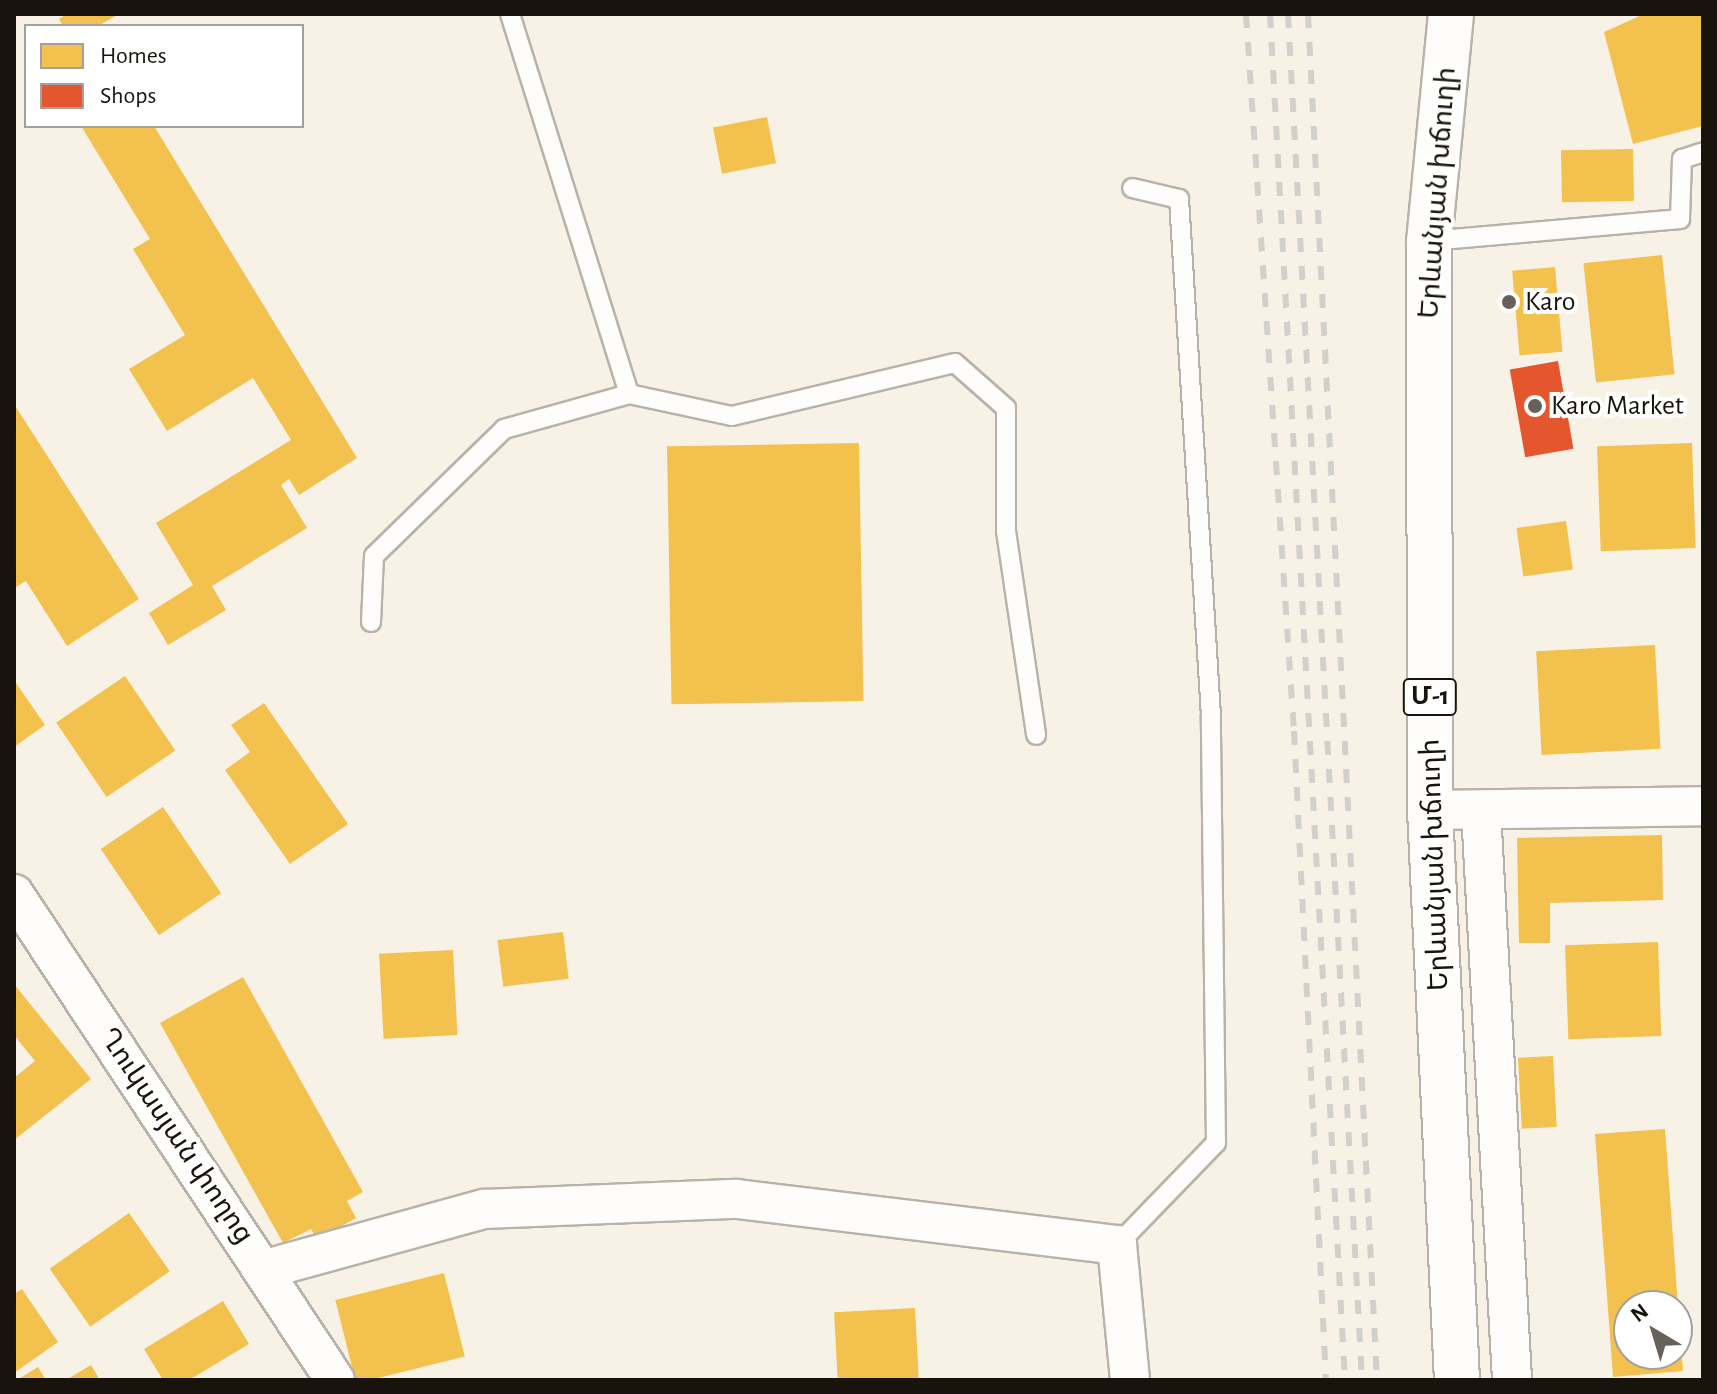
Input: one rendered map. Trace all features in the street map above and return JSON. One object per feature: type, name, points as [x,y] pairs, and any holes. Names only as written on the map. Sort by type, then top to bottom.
[{"type":"highway","name":"Երևանյան խճուղի","points":[[1451,14],[1429,241],[1430,810],[1457,1380]]},
{"type":"street","points":[[1430,810],[1702,817]]},
{"type":"street","points":[[1481,811],[1512,1380]]},
{"type":"street","name":"Ղուկասյան փողոց","points":[[14,894],[266,1269],[335,1380]]},
{"type":"street","points":[[266,1269],[484,1209],[737,1199],[1117,1245],[1130,1380]]},
{"type":"lane","points":[[510,14],[629,394]]},
{"type":"lane","points":[[1429,241],[1680,219],[1682,159],[1703,152]]},
{"type":"lane","points":[[1117,1245],[1216,1143],[1211,716],[1179,199],[1132,188]]},
{"type":"lane","points":[[371,622],[374,556],[504,429],[629,394],[732,416],[955,363],[1006,408],[1006,531],[1036,735]]},
{"type":"building: Homes","points":[[67,14],[119,14],[102,24],[62,24],[59,19]]},
{"type":"building: Homes","points":[[1644,14],[1703,14],[1703,126],[1633,144],[1604,32]]},
{"type":"building: Homes","points":[[767,117],[776,163],[722,174],[713,127]]},
{"type":"building: Homes","points":[[82,128],[155,128],[357,458],[299,495],[289,479],[281,485],[307,528],[212,586],[226,610],[168,645],[149,613],[193,585],[156,523],[291,440],[253,378],[167,431],[129,369],[185,335],[133,249],[150,239]]},
{"type":"building: Homes","points":[[1633,149],[1634,201],[1562,202],[1561,150]]},
{"type":"building: Homes","points":[[1662,255],[1675,374],[1596,383],[1583,263]]},
{"type":"building: Homes","points":[[1555,267],[1562,352],[1520,355],[1512,271]]},
{"type":"building: Homes","points":[[14,404],[139,599],[67,646],[26,581],[14,588]]},
{"type":"building: Homes","points":[[859,443],[864,701],[672,704],[667,446]]},
{"type":"building: Homes","points":[[1692,443],[1696,548],[1601,551],[1597,446]]},
{"type":"building: Homes","points":[[1566,521],[1573,570],[1523,576],[1516,528]]},
{"type":"building: Homes","points":[[1655,645],[1660,749],[1542,755],[1536,651]]},
{"type":"building: Homes","points":[[125,676],[175,751],[107,797],[56,722]]},
{"type":"building: Homes","points":[[14,680],[45,725],[14,747]]},
{"type":"building: Homes","points":[[264,703],[348,824],[290,864],[225,770],[250,752],[231,725]]},
{"type":"building: Homes","points":[[163,807],[221,893],[159,935],[101,849]]},
{"type":"building: Homes","points":[[1662,835],[1663,900],[1550,903],[1550,943],[1519,943],[1517,838]]},
{"type":"building: Homes","points":[[563,932],[569,979],[503,987],[497,940]]},
{"type":"building: Homes","points":[[1658,942],[1661,1036],[1568,1039],[1565,945]]},
{"type":"building: Homes","points":[[453,950],[457,1035],[384,1039],[379,954]]},
{"type":"building: Homes","points":[[243,977],[363,1192],[347,1201],[356,1218],[317,1240],[311,1229],[283,1243],[160,1023]]},
{"type":"building: Homes","points":[[14,984],[91,1079],[14,1140],[14,1078],[35,1061],[14,1035]]},
{"type":"building: Homes","points":[[1553,1056],[1557,1127],[1522,1129],[1518,1058]]},
{"type":"building: Homes","points":[[1665,1129],[1677,1290],[1613,1290],[1613,1370],[1683,1371],[1613,1377],[1595,1134]]},
{"type":"building: Homes","points":[[129,1213],[170,1271],[90,1327],[50,1269]]},
{"type":"building: Homes","points":[[444,1273],[465,1356],[370,1380],[355,1380],[335,1300]]},
{"type":"building: Homes","points":[[22,1289],[58,1342],[14,1373],[14,1294]]},
{"type":"building: Homes","points":[[223,1301],[249,1344],[189,1380],[163,1380],[144,1349]]},
{"type":"building: Homes","points":[[915,1308],[919,1380],[838,1380],[834,1312]]},
{"type":"building: Homes","points":[[91,1365],[100,1380],[66,1380]]},
{"type":"building: Homes","points":[[38,1367],[46,1380],[17,1380]]},
{"type":"building: Shops","points":[[1558,361],[1573,449],[1525,457],[1510,370]]},
{"type":"railway","points":[[1246,14],[1294,731],[1326,1380]]},
{"type":"railway","points":[[1270,14],[1345,1380]]},
{"type":"railway","points":[[1288,14],[1362,1380]]},
{"type":"railway","points":[[1308,14],[1377,1380]]},
{"type":"place","name":"Karo","points":[[1509,302]]},
{"type":"place","name":"Karo Market","points":[[1535,406]]}]
